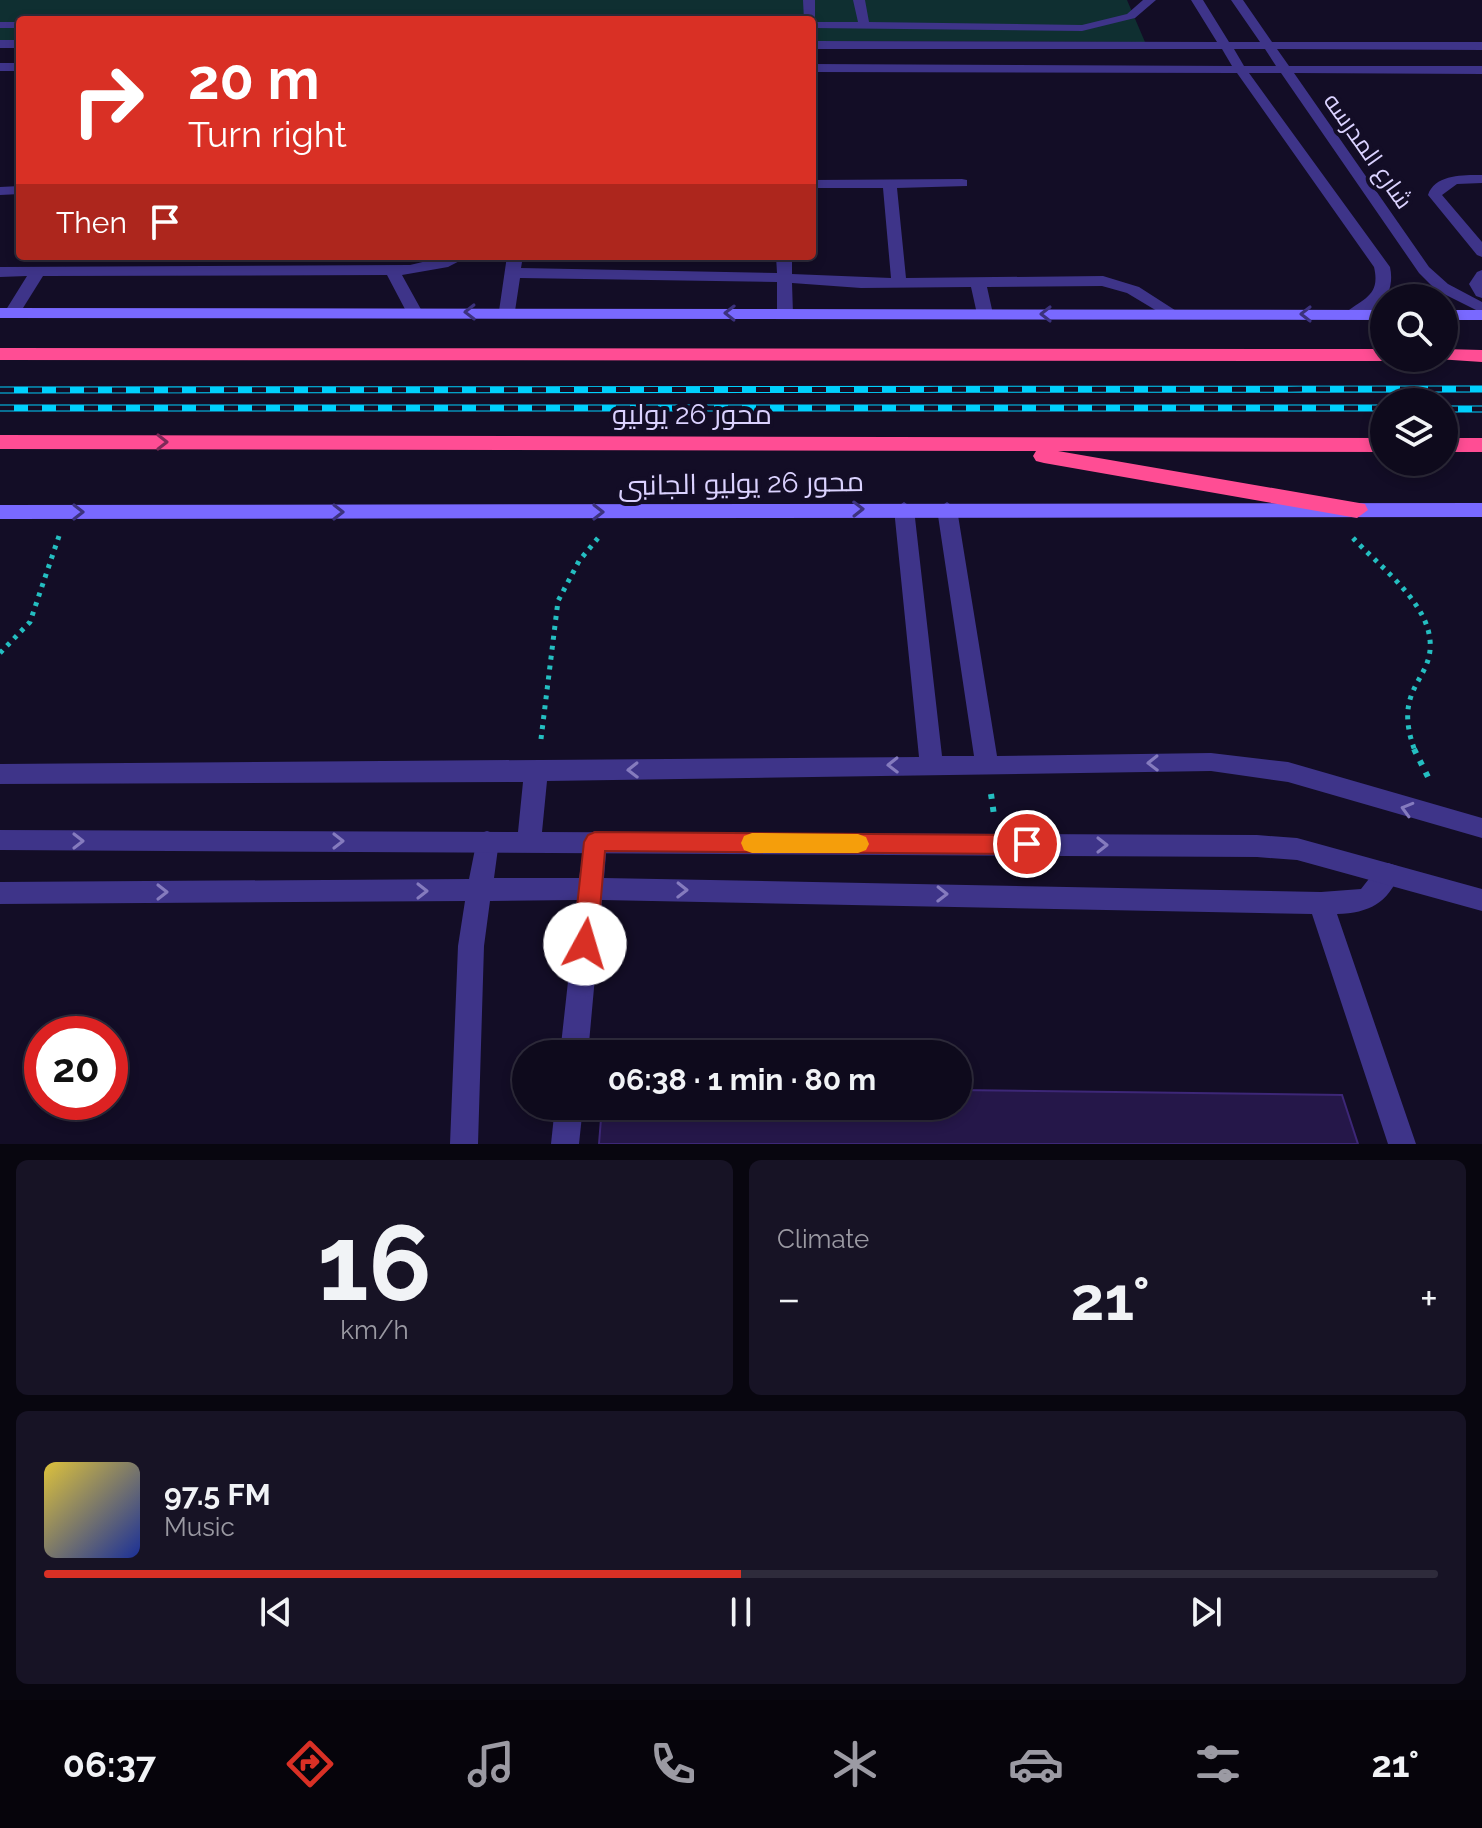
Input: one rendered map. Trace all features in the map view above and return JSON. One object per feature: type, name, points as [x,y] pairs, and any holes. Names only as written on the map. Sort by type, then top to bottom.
[{"type":"highway","points":[[0,354],[1370,355]]},
{"type":"highway","points":[[1458,355],[1482,356]]},
{"type":"highway","name":"محور 26 يوليو","points":[[0,442],[1370,445]]},
{"type":"highway","points":[[978,445],[1357,510]]},
{"type":"highway","points":[[1458,445],[1482,445]]},
{"type":"main road","points":[[6,313],[507,311],[1370,315]]},
{"type":"main road","points":[[1458,315],[1482,315]]},
{"type":"main road","name":"محور 26 يوليو الجانبى","points":[[0,512],[1482,510]]},
{"type":"street","points":[[859,0],[864,25]]},
{"type":"street","points":[[816,22],[1082,28],[1131,16],[1150,0]]},
{"type":"street","name":"شارع المدرسه","points":[[1197,0],[1240,69],[1382,267],[1385,277],[1381,295],[1375,303],[1352,314]]},
{"type":"street","name":"شارع المدرسه","points":[[1237,0],[1424,270],[1442,287],[1482,308]]},
{"type":"street","points":[[816,45],[1482,46]]},
{"type":"street","points":[[816,68],[1482,70]]},
{"type":"street","points":[[1482,179],[1446,182],[1436,190],[1435,195],[1482,252]]},
{"type":"street","points":[[816,184],[962,183]]},
{"type":"street","points":[[890,184],[899,283]]},
{"type":"street","points":[[0,272],[392,270],[433,267],[451,260]]},
{"type":"street","points":[[784,260],[785,314]]},
{"type":"street","points":[[507,311],[515,264],[899,283],[1113,283],[1142,294],[1173,314]]},
{"type":"street","points":[[392,270],[415,313]]},
{"type":"street","points":[[6,313],[38,272]]},
{"type":"street","points":[[1482,275],[1477,284],[1482,293]]},
{"type":"street","points":[[978,282],[985,314]]},
{"type":"street","points":[[904,509],[931,764]]},
{"type":"street","points":[[947,509],[987,765]]},
{"type":"street","points":[[0,774],[536,772],[1211,762],[1249,765],[1328,782],[1456,823],[1482,828]]},
{"type":"street","points":[[529,841],[536,772]]},
{"type":"street","points":[[0,840],[1257,846],[1297,849],[1482,900]]},
{"type":"street","points":[[464,1144],[471,946],[487,841]]},
{"type":"street","points":[[575,1040],[595,842]]},
{"type":"street","points":[[0,893],[591,889],[1321,903],[1373,897],[1382,891],[1388,874]]},
{"type":"street","points":[[1321,903],[1402,1144]]},
{"type":"street","points":[[565,1144],[568,1120]]},
{"type":"path","points":[[1329,510],[1411,603],[1428,629],[1431,655],[1407,704],[1410,739],[1428,778],[1456,823]]},
{"type":"path","points":[[0,653],[30,622],[66,512]]},
{"type":"path","points":[[536,772],[558,601],[579,561],[618,512]]},
{"type":"green space","points":[[0,0],[1127,0],[1145,42],[816,41],[816,16],[16,16],[16,40],[0,40]]},
{"type":"building","points":[[972,1090],[1342,1095],[1358,1144],[599,1144],[601,1120],[972,1120]]},
{"type":"railway","points":[[0,390],[1482,389]]},
{"type":"railway","points":[[0,408],[1370,408]]},
{"type":"railway","points":[[1458,409],[1482,409]]},
{"type":"slow traffic","points":[[752,843],[858,844]]},
{"type":"route","points":[[585,944],[595,842],[1027,844]]}]
